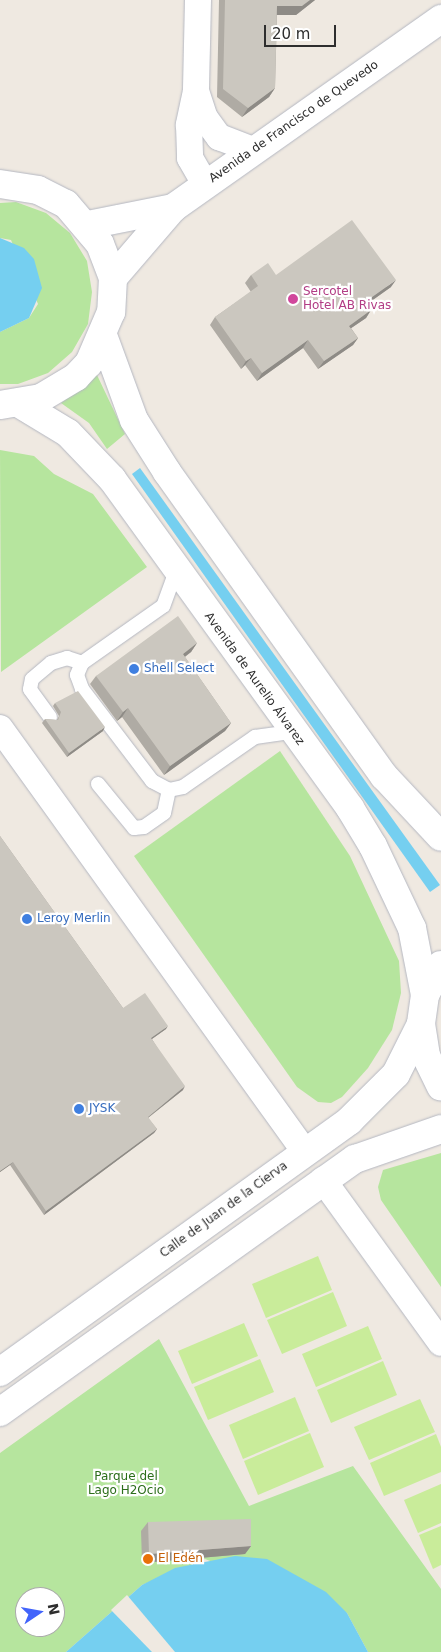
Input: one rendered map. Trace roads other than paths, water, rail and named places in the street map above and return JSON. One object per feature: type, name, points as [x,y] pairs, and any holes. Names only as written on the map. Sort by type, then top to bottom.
[{"type":"main road","name":"Avenida de Francisco de Quevedo","points":[[113,278],[173,208],[252,150],[441,19]]},
{"type":"main road","points":[[0,184],[38,190],[66,204],[88,225],[113,278],[111,312],[104,338],[76,377],[41,398],[10,404]]},
{"type":"main road","name":"Avenida de Francisco de Quevedo","points":[[88,225],[173,208]]},
{"type":"main road","points":[[104,338],[134,420],[166,472],[384,776],[441,838]]},
{"type":"main road","name":"Avenida de Aurelio Álvarez","points":[[10,404],[68,433],[102,467],[374,846],[412,928],[425,995]]},
{"type":"main road","points":[[441,964],[425,995],[421,1024],[426,1056],[441,1087]]},
{"type":"main road","name":"Calle de Juan de la Cierva","points":[[0,1372],[349,1121],[396,1074],[421,1024]]},
{"type":"main road","points":[[0,1412],[323,1180],[370,1152],[441,1130]]},
{"type":"street","points":[[198,0],[196,90],[189,125],[190,158],[205,184]]},
{"type":"street","points":[[196,90],[205,118],[219,137],[252,150]]},
{"type":"street","points":[[0,728],[305,1152]]},
{"type":"street","points":[[323,1180],[441,1344]]},
{"type":"lane","points":[[176,571],[163,606],[82,663],[77,675],[82,689],[152,781],[169,790],[184,787],[256,737],[292,732]]},
{"type":"lane","points":[[50,717],[30,689],[32,679],[51,663],[68,658],[82,663]]},
{"type":"lane","points":[[98,784],[134,828],[144,827],[164,813],[169,790]]},
{"type":"water","points":[[0,238],[24,248],[34,259],[42,288],[29,318],[0,332]]},
{"type":"water","points":[[140,468],[440,885],[430,892],[132,474]]},
{"type":"water","points":[[235,1556],[267,1559],[326,1592],[347,1613],[368,1652],[66,1652],[142,1585],[175,1568]]},
{"type":"place","name":"Sercotel Hotel AB Rivas","points":[[293,299]]},
{"type":"place","name":"Shell Select","points":[[134,669]]},
{"type":"place","name":"Leroy Merlin","points":[[27,919]]},
{"type":"place","name":"JYSK","points":[[79,1109]]},
{"type":"place","name":"El Edén","points":[[148,1559]]},
{"type":"park label","name":"Parque del Lago H2Ocio","points":[[126,1484]]}]
